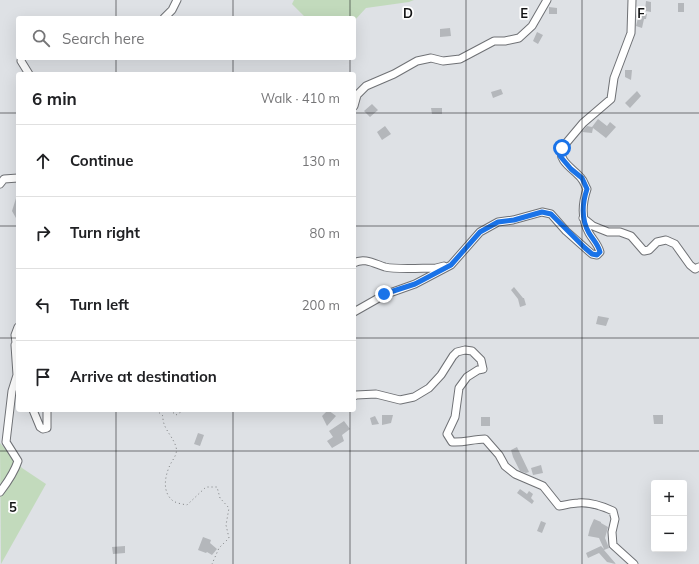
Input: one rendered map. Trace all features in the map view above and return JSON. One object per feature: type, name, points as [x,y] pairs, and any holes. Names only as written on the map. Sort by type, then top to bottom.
[{"type":"street","points":[[166,16],[172,10],[177,0]]},
{"type":"street","points":[[356,95],[366,86],[394,74],[417,61],[431,58],[443,61],[460,60],[494,41],[505,41],[519,38],[532,26],[547,0]]},
{"type":"street","points":[[356,311],[384,294],[415,284],[451,265],[480,232],[498,222],[514,220],[542,212],[551,214],[592,254],[597,255],[600,252],[598,245],[589,232],[583,218],[584,198],[587,189],[582,178],[571,169],[560,156],[560,152],[583,123],[611,99],[614,78],[631,33],[632,0]]},
{"type":"street","points":[[21,60],[28,72]]},
{"type":"street","points":[[0,184],[4,179],[16,178]]},
{"type":"street","points":[[583,218],[593,226],[608,232],[620,232],[631,236],[644,251],[649,250],[657,242],[666,240],[675,244],[690,265],[695,268],[699,267]]},
{"type":"street","points":[[356,262],[368,261],[386,267],[436,268],[451,265]]},
{"type":"street","points":[[16,331],[14,335],[16,344]]},
{"type":"street","points":[[356,395],[376,394],[400,400],[414,398],[429,388],[441,375],[457,352],[465,350],[472,351],[481,360],[483,369],[478,370],[467,377],[458,388],[455,417],[447,434],[452,442],[464,443],[475,439],[485,439],[505,466],[515,474],[544,486],[559,506],[576,503],[588,503],[613,510],[615,519],[612,532],[612,545],[634,564]]},
{"type":"street","points":[[0,492],[6,485],[18,462],[6,442],[12,391],[16,378]]},
{"type":"street","points":[[34,412],[40,427],[43,429],[47,428],[47,412]]},
{"type":"path","points":[[158,412],[163,416],[163,422],[176,449],[175,457],[165,479],[165,488],[170,498],[173,501],[187,505],[206,487],[217,487],[220,498],[229,508],[226,525],[228,538],[219,548],[212,564]]},
{"type":"path","points":[[172,412],[176,415],[181,412]]},
{"type":"green space","points":[[294,0],[414,0],[366,8],[356,19],[356,16],[304,16],[292,4]]},
{"type":"green space","points":[[0,443],[22,468],[46,484],[1,564]]},
{"type":"building","points":[[646,1],[651,2],[651,12],[645,11]]},
{"type":"building","points":[[678,3],[684,3],[684,12],[678,12]]},
{"type":"building","points":[[549,7],[557,8],[557,14],[549,14]]},
{"type":"building","points":[[637,13],[647,14],[642,28],[636,26],[638,18],[636,18]]},
{"type":"building","points":[[450,28],[451,36],[440,37],[440,29]]},
{"type":"building","points":[[537,32],[543,35],[538,44],[533,41]]},
{"type":"building","points":[[625,70],[632,70],[631,80],[625,77]]},
{"type":"building","points":[[501,89],[503,94],[493,98],[491,92]]},
{"type":"building","points":[[637,91],[641,96],[630,108],[625,103]]},
{"type":"building","points":[[372,104],[378,110],[370,117],[364,111]]},
{"type":"building","points":[[431,108],[442,108],[442,114],[432,114]]},
{"type":"building","points":[[598,119],[607,126],[610,122],[616,127],[606,138],[593,128],[592,133],[582,132],[587,126],[592,127]]},
{"type":"building","points":[[385,126],[391,134],[382,140],[377,132]]},
{"type":"building","points":[[16,198],[16,218],[12,211]]},
{"type":"building","points":[[514,287],[524,298],[526,305],[520,307],[518,299],[511,290]]},
{"type":"building","points":[[598,316],[609,318],[606,326],[596,324]]},
{"type":"building","points":[[326,412],[331,412],[336,416],[327,426],[322,416]]},
{"type":"building","points":[[382,415],[393,415],[391,423],[382,425]]},
{"type":"building","points":[[653,415],[663,415],[663,424],[654,424]]},
{"type":"building","points":[[375,416],[379,424],[372,425],[370,418]]},
{"type":"building","points":[[481,417],[490,417],[490,426],[481,426]]},
{"type":"building","points":[[344,421],[350,429],[342,435],[344,441],[332,448],[327,441],[333,437],[329,431]]},
{"type":"building","points":[[198,433],[204,435],[200,446],[194,444]]},
{"type":"building","points":[[517,447],[529,472],[526,473],[520,471],[513,457],[511,450]]},
{"type":"building","points":[[541,465],[543,473],[533,475],[531,468]]},
{"type":"building","points":[[520,489],[527,494],[529,491],[533,494],[531,498],[534,501],[532,504],[517,493]]},
{"type":"building","points":[[594,519],[608,527],[605,538],[609,548],[604,550],[616,564],[607,562],[599,553],[588,558],[586,553],[601,546],[604,549],[599,538],[588,536]]},
{"type":"building","points":[[541,521],[546,523],[542,533],[537,531]]},
{"type":"building","points":[[203,537],[211,540],[210,543],[217,549],[212,555],[198,550]]},
{"type":"building","points":[[125,546],[125,553],[113,554],[112,547]]},
{"type":"route","points":[[384,294],[415,284],[451,265],[480,232],[498,222],[514,220],[542,212],[551,214],[585,248],[592,254],[597,255],[600,252],[598,245],[589,232],[583,218],[584,198],[587,189],[582,178],[571,169],[560,156],[562,148]]}]
